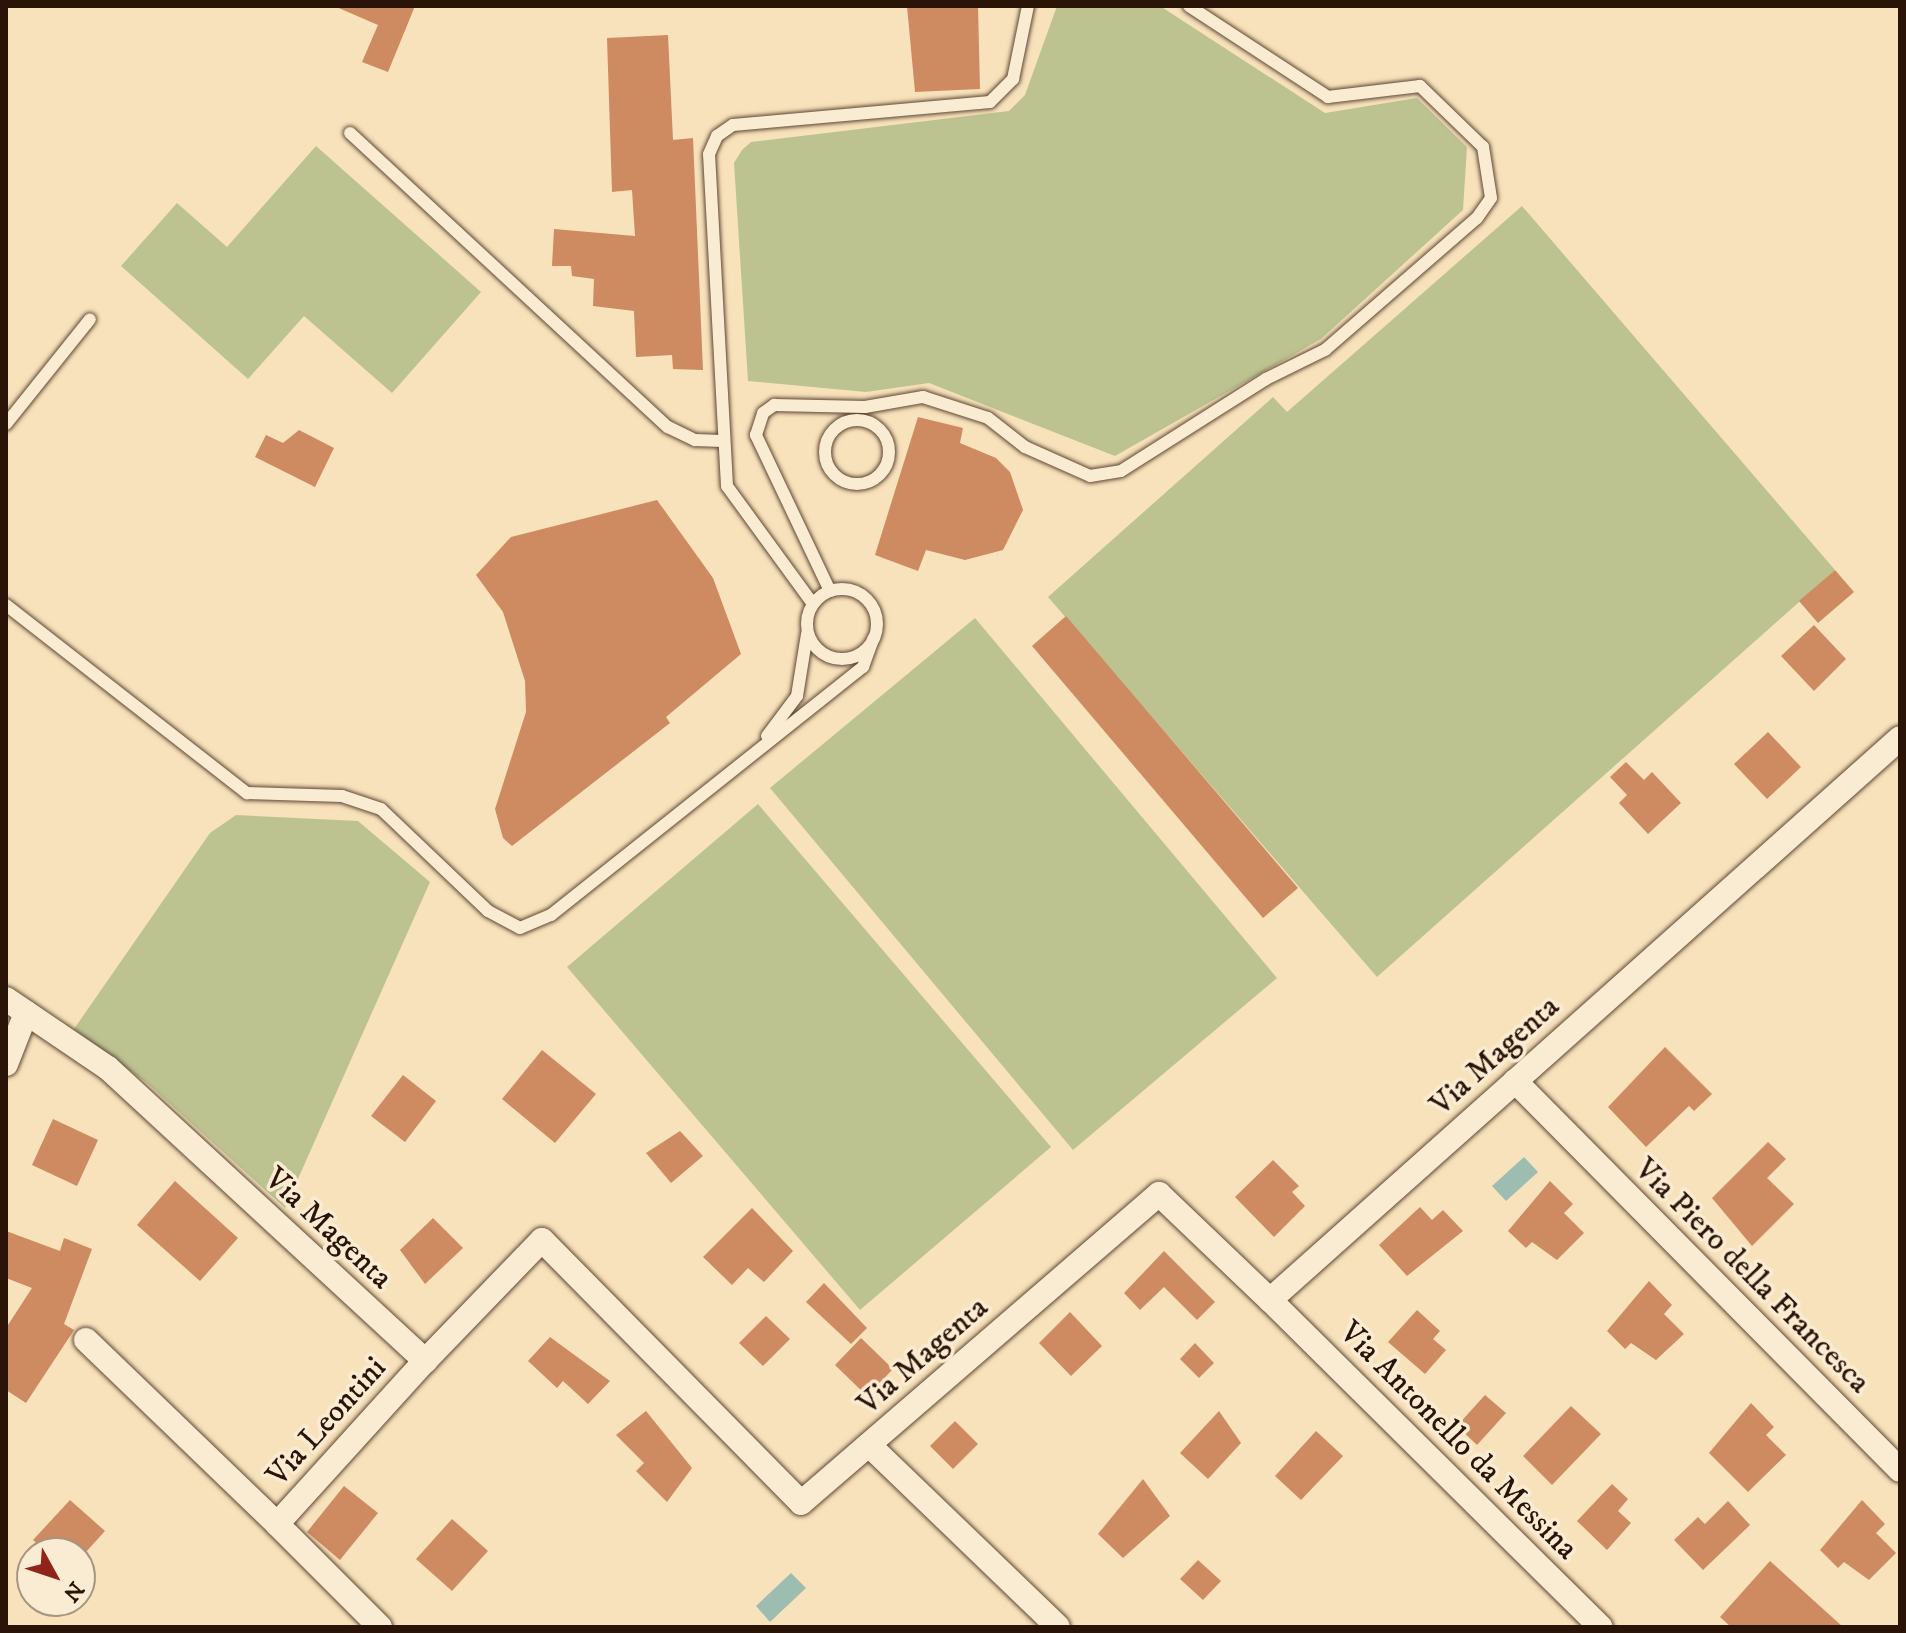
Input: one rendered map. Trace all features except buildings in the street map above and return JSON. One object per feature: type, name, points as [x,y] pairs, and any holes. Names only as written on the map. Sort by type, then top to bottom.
[{"type":"street","name":"Via Magenta","points":[[16,1006],[108,1068],[425,1361],[542,1240],[801,1503],[1159,1194],[1270,1300],[1900,738]]},
{"type":"street","points":[[6,1064],[16,1006]]},
{"type":"street","name":"Via Piero della Francesca","points":[[1515,1081],[1900,1470]]},
{"type":"street","name":"Via Antonello da Messina","points":[[1270,1300],[1601,1627]]},
{"type":"street","points":[[86,1340],[277,1524]]},
{"type":"street","name":"Via Leontini","points":[[380,1627],[277,1524],[425,1361]]},
{"type":"street","points":[[869,1445],[1058,1627]]},
{"type":"lane","points":[[813,604],[727,486],[722,441],[709,154],[717,136],[748,123],[990,102],[1013,79],[1028,6]]},
{"type":"lane","points":[[830,591],[756,435],[763,413],[774,405],[863,413],[883,431],[890,452],[882,474],[859,485],[837,478],[825,448],[839,425],[863,413],[923,397],[988,418],[1025,447],[1090,476],[1121,471],[1266,379],[1325,350],[1477,218],[1491,198],[1483,147],[1420,86],[1328,97],[1189,6]]},
{"type":"lane","points":[[350,133],[668,427],[695,440],[722,441]]},
{"type":"lane","points":[[6,424],[90,319]]},
{"type":"lane","points":[[6,605],[247,793],[342,796],[381,809],[488,911],[520,928],[551,915],[863,667],[873,639],[876,618],[867,600],[850,590],[830,591],[813,604],[797,696],[752,754]]},
{"type":"lane","points":[[807,630],[816,649],[841,659],[860,654],[873,639]]},
{"type":"green space","points":[[1057,6],[1160,6],[1325,113],[1417,98],[1467,147],[1463,210],[1321,339],[1115,456],[929,383],[866,392],[748,381],[734,163],[742,150],[751,142],[1009,111],[1025,95]]},
{"type":"green space","points":[[316,146],[481,292],[392,393],[304,316],[248,379],[121,266],[177,203],[227,247]]},
{"type":"green space","points":[[1522,206],[1835,570],[1377,977],[1048,597],[1273,397],[1287,412]]},
{"type":"green space","points":[[975,618],[1277,978],[1073,1150],[770,788]]},
{"type":"green space","points":[[758,804],[1051,1147],[860,1310],[567,967]]},
{"type":"green space","points":[[236,815],[358,821],[430,882],[285,1208],[147,1083],[74,1029],[210,833]]},
{"type":"shaded area","points":[[1524,1157],[1538,1172],[1506,1201],[1492,1186]]},
{"type":"shaded area","points":[[791,1573],[806,1588],[770,1622],[756,1606]]}]
